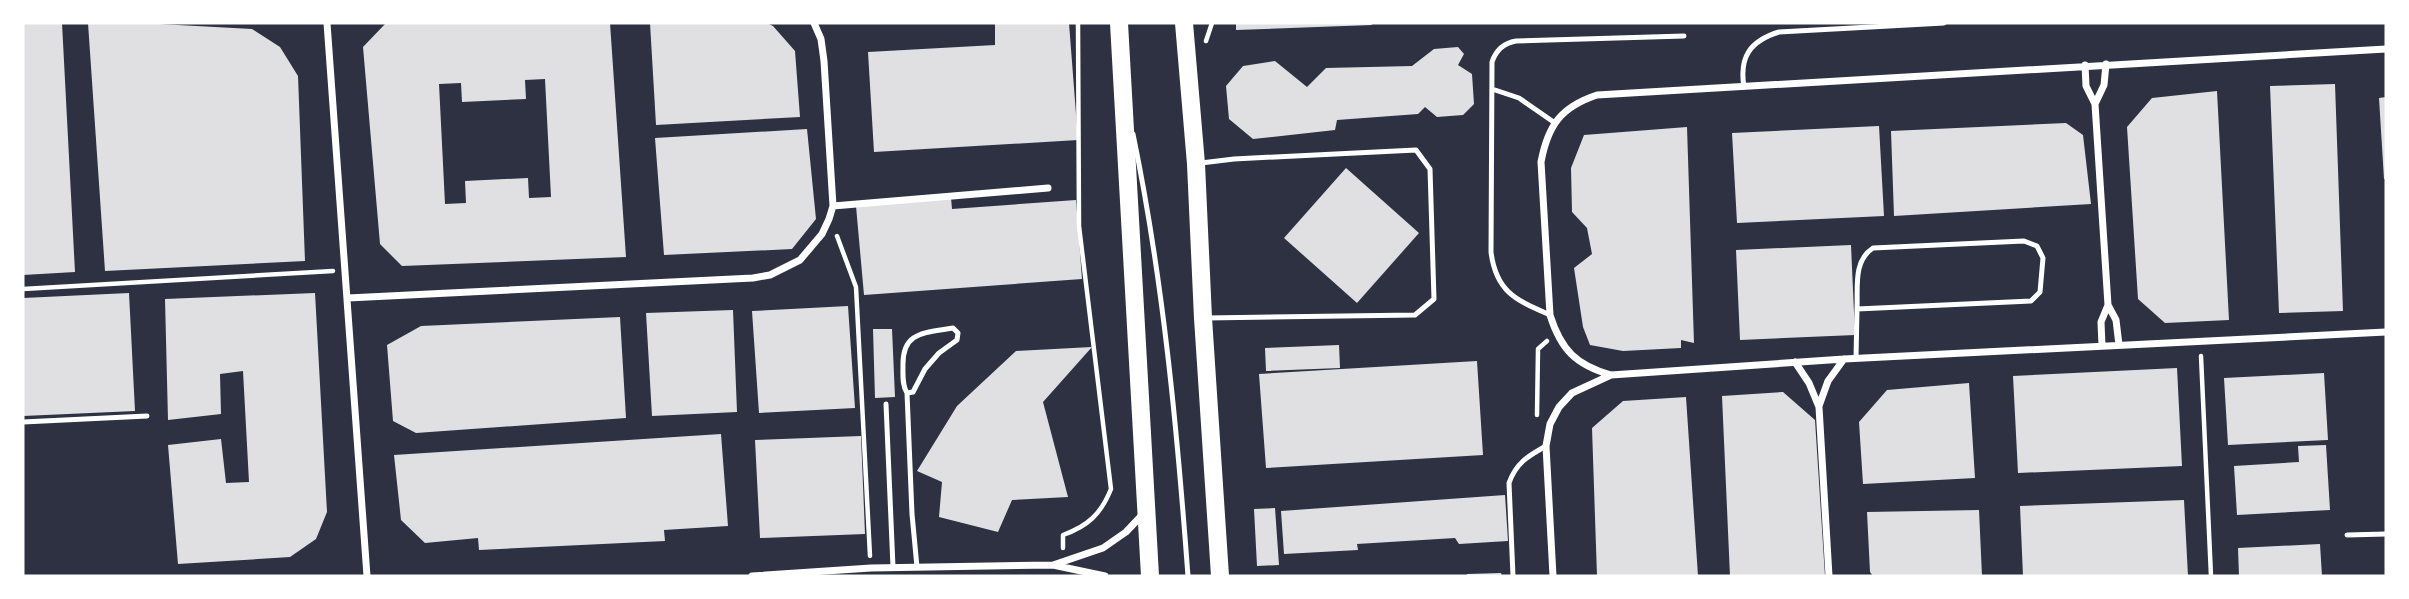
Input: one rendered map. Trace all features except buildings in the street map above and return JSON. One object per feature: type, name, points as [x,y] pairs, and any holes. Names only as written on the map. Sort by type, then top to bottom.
[{"type":"main road","points":[[1119,23],[1150,576]]},
{"type":"main road","points":[[1185,23],[1196,164],[1219,575]]},
{"type":"street","points":[[327,23],[367,576]]},
{"type":"street","points":[[348,298],[753,278],[778,272],[800,260],[822,234],[833,206],[824,61],[821,39],[814,23]]},
{"type":"street","points":[[2386,49],[1597,94],[1581,100],[1555,122],[1545,141],[1541,162],[1550,315],[1556,334],[1565,349],[1578,361],[1611,375],[1856,358],[2386,332]]},
{"type":"street","points":[[2095,104],[2104,85],[2106,64]]},
{"type":"street","points":[[2085,65],[2086,86],[2095,104],[2108,305],[2116,320],[2119,345]]},
{"type":"street","points":[[833,206],[1048,188]]},
{"type":"street","points":[[2102,346],[2101,322],[2108,305]]},
{"type":"street","points":[[1819,407],[1828,381],[1844,359]]},
{"type":"street","points":[[1795,362],[1809,383],[1819,407],[1829,576]]},
{"type":"street","points":[[1553,576],[1546,446],[1550,424],[1559,407],[1572,393],[1611,375]]},
{"type":"street","points":[[1053,565],[1064,559],[1103,548],[1126,533],[1145,512]]},
{"type":"street","points":[[752,576],[871,572],[918,567],[1053,565],[1105,576]]},
{"type":"lane","points":[[1744,87],[1742,72],[1745,58],[1753,46],[1764,37],[1779,32],[1944,23]]},
{"type":"lane","points":[[1550,315],[1509,294],[1499,282],[1493,268],[1494,56],[1510,42],[1684,36]]},
{"type":"lane","points":[[1123,83],[1150,220],[1168,355],[1188,576]]},
{"type":"lane","points":[[1492,89],[1525,102],[1555,122]]},
{"type":"lane","points":[[1196,164],[1234,159],[1416,150],[1430,169],[1434,299],[1415,316],[1203,318]]},
{"type":"lane","points":[[1856,358],[1857,309],[1859,265],[1862,258],[1873,248],[2024,242],[2037,246],[2043,258],[2042,286],[2036,298],[2031,301],[1857,309]]},
{"type":"lane","points":[[907,393],[914,392],[931,361],[957,340],[956,330],[953,328],[918,334],[906,344],[902,358],[904,387],[907,393],[912,514],[918,567]]},
{"type":"lane","points":[[886,404],[893,568]]},
{"type":"lane","points":[[23,422],[147,416]]},
{"type":"lane","points":[[1513,576],[1509,483],[1520,462],[1546,446]]},
{"type":"lane","points":[[2347,535],[2386,534]]},
{"type":"path","points":[[1063,535],[1079,529],[1093,519],[1104,505],[1111,489],[1079,226],[1079,23]]},
{"type":"path","points":[[828,219],[840,241],[856,286],[871,572]]},
{"type":"path","points":[[23,289],[345,271]]},
{"type":"path","points":[[1550,424],[1537,418],[1538,349],[1556,334]]},
{"type":"path","points":[[2200,341],[2211,576]]}]
